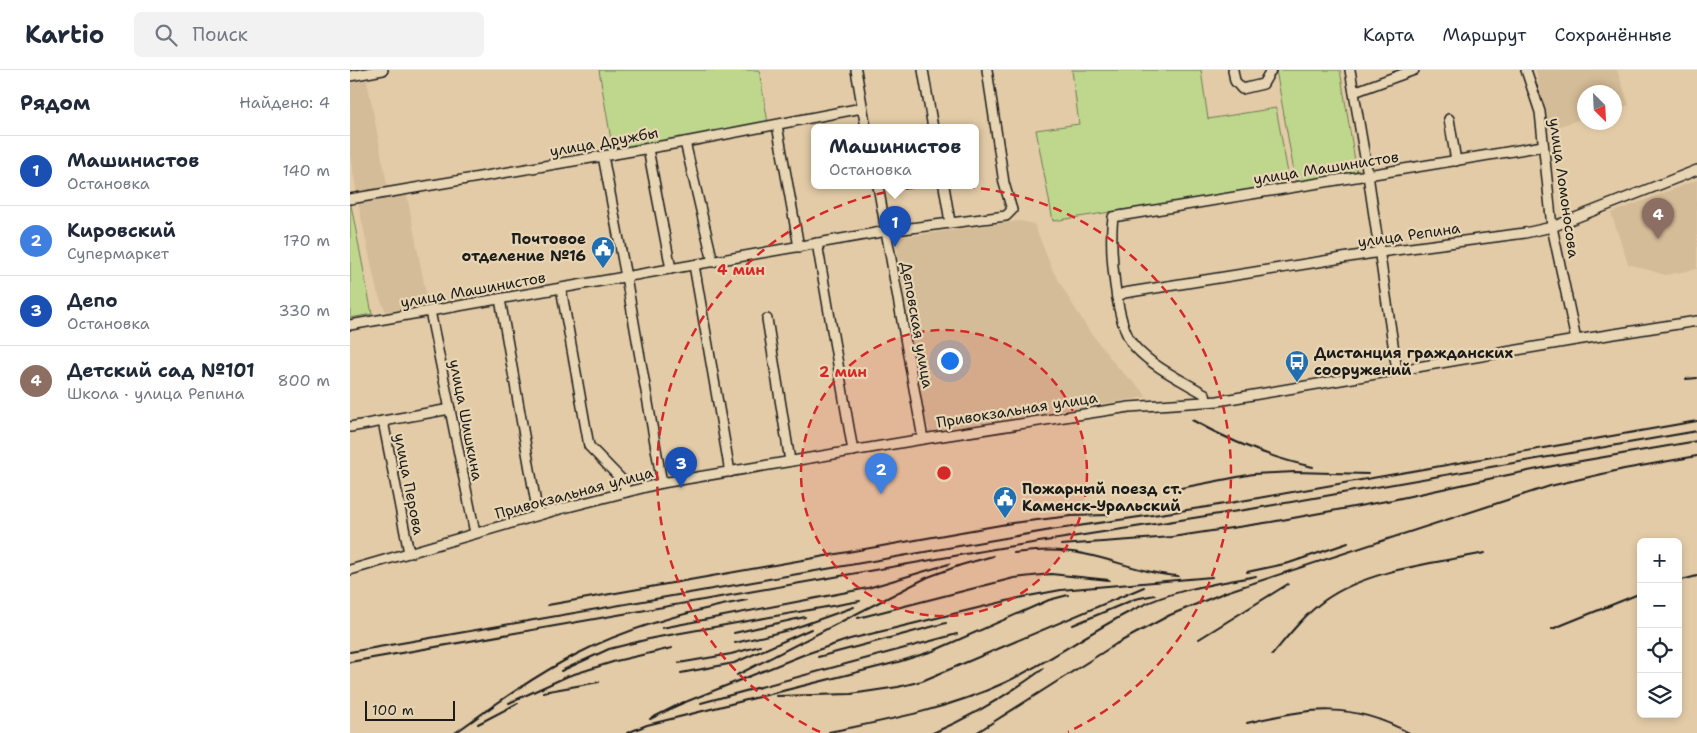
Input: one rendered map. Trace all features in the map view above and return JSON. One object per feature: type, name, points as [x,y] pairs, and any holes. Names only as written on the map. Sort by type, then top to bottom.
[{"type":"street","points":[[350,76],[384,70]]},
{"type":"street","points":[[856,70],[865,124]]},
{"type":"street","points":[[923,70],[932,124]]},
{"type":"street","name":"улица Машинистов","points":[[350,325],[887,231],[1006,216],[1012,210],[1004,183],[987,70]]},
{"type":"street","points":[[1233,70],[1236,81],[1242,89],[1263,84],[1271,70]]},
{"type":"street","points":[[1350,70],[1368,175],[1397,371]]},
{"type":"street","points":[[1354,92],[1414,70]]},
{"type":"street","name":"улица Ломоносова","points":[[1526,70],[1540,112],[1552,227],[1576,340]]},
{"type":"street","name":"улица Дружбы","points":[[350,199],[648,149],[862,108]]},
{"type":"street","points":[[1449,119],[1456,160]]},
{"type":"street","points":[[777,125],[799,247]]},
{"type":"street","points":[[686,142],[713,262]]},
{"type":"street","name":"улица Машинистов","points":[[1117,297],[1113,217],[1543,146]]},
{"type":"street","points":[[648,149],[671,269]]},
{"type":"street","points":[[603,156],[662,483]]},
{"type":"street","name":"улица Репина","points":[[1117,297],[1124,293],[1380,252],[1525,233],[1552,227],[1697,170]]},
{"type":"street","name":"Деповская улица","points":[[879,189],[923,439]]},
{"type":"street","points":[[944,189],[950,222]]},
{"type":"street","points":[[817,243],[853,451]]},
{"type":"street","points":[[694,265],[730,472]]},
{"type":"street","points":[[561,288],[589,446],[623,481],[626,492]]},
{"type":"street","points":[[1117,297],[1126,334],[1134,346],[1152,362],[1205,394],[1206,400]]},
{"type":"street","points":[[500,299],[538,515]]},
{"type":"street","name":"улица Шишкина","points":[[430,311],[475,533]]},
{"type":"street","points":[[767,319],[790,462]]},
{"type":"street","name":"Привокзальная улица","points":[[350,570],[538,515],[662,483],[923,439],[1129,407],[1206,400],[1218,401],[1697,321]]},
{"type":"street","points":[[350,428],[450,409]]},
{"type":"street","name":"улица Перова","points":[[383,421],[409,553]]},
{"type":"shaded area","points":[[1536,70],[1617,70],[1629,105],[1622,107],[1622,85],[1577,85],[1577,120],[1547,130]]},
{"type":"shaded area","points":[[367,80],[388,189],[357,194],[350,156],[350,83]]},
{"type":"shaded area","points":[[1697,180],[1697,269],[1665,275],[1628,264],[1611,213]]},
{"type":"shaded area","points":[[407,195],[428,304],[386,312],[377,291],[358,203]]},
{"type":"shaded area","points":[[1020,221],[1034,224],[1053,271],[1088,329],[1118,368],[1143,391],[1146,397],[930,431],[925,418],[895,238]]},
{"type":"green space","points":[[599,70],[759,70],[768,123],[613,151]]},
{"type":"green space","points":[[1072,70],[1201,70],[1208,119],[1276,108],[1290,184],[1053,221],[1036,130],[1079,124]]},
{"type":"green space","points":[[1276,70],[1340,70],[1357,173],[1296,183]]},
{"type":"green space","points":[[350,205],[372,314],[350,318]]},
{"type":"railway","points":[[1686,379],[1697,378]]},
{"type":"railway","points":[[1192,420],[1251,448],[1281,459],[1313,467]]},
{"type":"railway","points":[[350,652],[1051,530],[1207,507],[1697,421]]},
{"type":"railway","points":[[350,662],[994,549],[1251,509],[1697,431]]},
{"type":"railway","points":[[1061,545],[1172,537],[1271,522],[1392,500],[1558,465],[1697,441]]},
{"type":"railway","points":[[976,733],[1116,644],[1170,615],[1226,592],[1550,486],[1624,469],[1697,456]]},
{"type":"railway","points":[[1181,488],[1253,474],[1295,472],[1368,474]]},
{"type":"railway","points":[[548,605],[1012,523],[1071,516],[1108,515]]},
{"type":"railway","points":[[1247,572],[1289,563],[1348,543]]},
{"type":"railway","points":[[1014,553],[1049,550],[1076,552],[1154,573],[1178,576]]},
{"type":"railway","points":[[1272,655],[1310,612],[1342,590],[1381,574],[1485,553]]},
{"type":"railway","points":[[737,675],[928,577],[993,556]]},
{"type":"railway","points":[[662,628],[868,588],[949,564]]},
{"type":"railway","points":[[858,618],[1014,578],[1051,574],[1109,580]]},
{"type":"railway","points":[[829,732],[918,713],[983,692],[1021,674],[1105,625],[1153,601],[1196,588],[1256,576]]},
{"type":"railway","points":[[1682,580],[1697,576]]},
{"type":"railway","points":[[678,705],[803,655],[850,639],[1023,597],[1061,590],[1212,577]]},
{"type":"railway","points":[[1199,639],[1288,584]]},
{"type":"railway","points":[[777,696],[851,694],[898,687],[922,681],[1144,587]]},
{"type":"railway","points":[[627,733],[647,725],[898,662],[933,651],[1049,600],[1068,595]]},
{"type":"railway","points":[[1073,625],[1135,599],[1155,595]]},
{"type":"railway","points":[[1552,629],[1637,595]]},
{"type":"railway","points":[[455,733],[530,681],[597,644],[660,621],[703,609],[747,600]]},
{"type":"railway","points":[[561,671],[609,649],[653,638],[860,601]]},
{"type":"railway","points":[[735,643],[789,630],[854,607]]},
{"type":"railway","points":[[734,633],[805,617]]},
{"type":"railway","points":[[818,657],[946,623]]},
{"type":"railway","points":[[681,673],[734,663],[811,629]]},
{"type":"railway","points":[[701,703],[957,634]]},
{"type":"railway","points":[[679,663],[731,654],[760,646]]},
{"type":"railway","points":[[509,703],[568,676],[616,661],[672,648]]},
{"type":"railway","points":[[933,733],[990,704],[1043,669]]},
{"type":"railway","points":[[543,692],[599,682]]},
{"type":"railway","points":[[650,719],[684,702]]},
{"type":"railway","points":[[478,724],[518,703]]},
{"type":"railway","points":[[1247,723],[1290,714],[1330,710],[1368,716],[1409,733]]},
{"type":"place","name":"Детский сад №101","points":[[1658,239]]},
{"type":"place","name":"Машинистов","points":[[895,247]]},
{"type":"place","name":"Почтовое отделение №16","points":[[603,269]]},
{"type":"place","name":"Дистанция гражданских сооружений","points":[[1297,383]]},
{"type":"place","name":"Депо","points":[[681,488]]},
{"type":"place","name":"Кировский","points":[[881,494]]},
{"type":"place","name":"Пожарный поезд ст. Каменск-Уральский","points":[[1005,519]]}]
